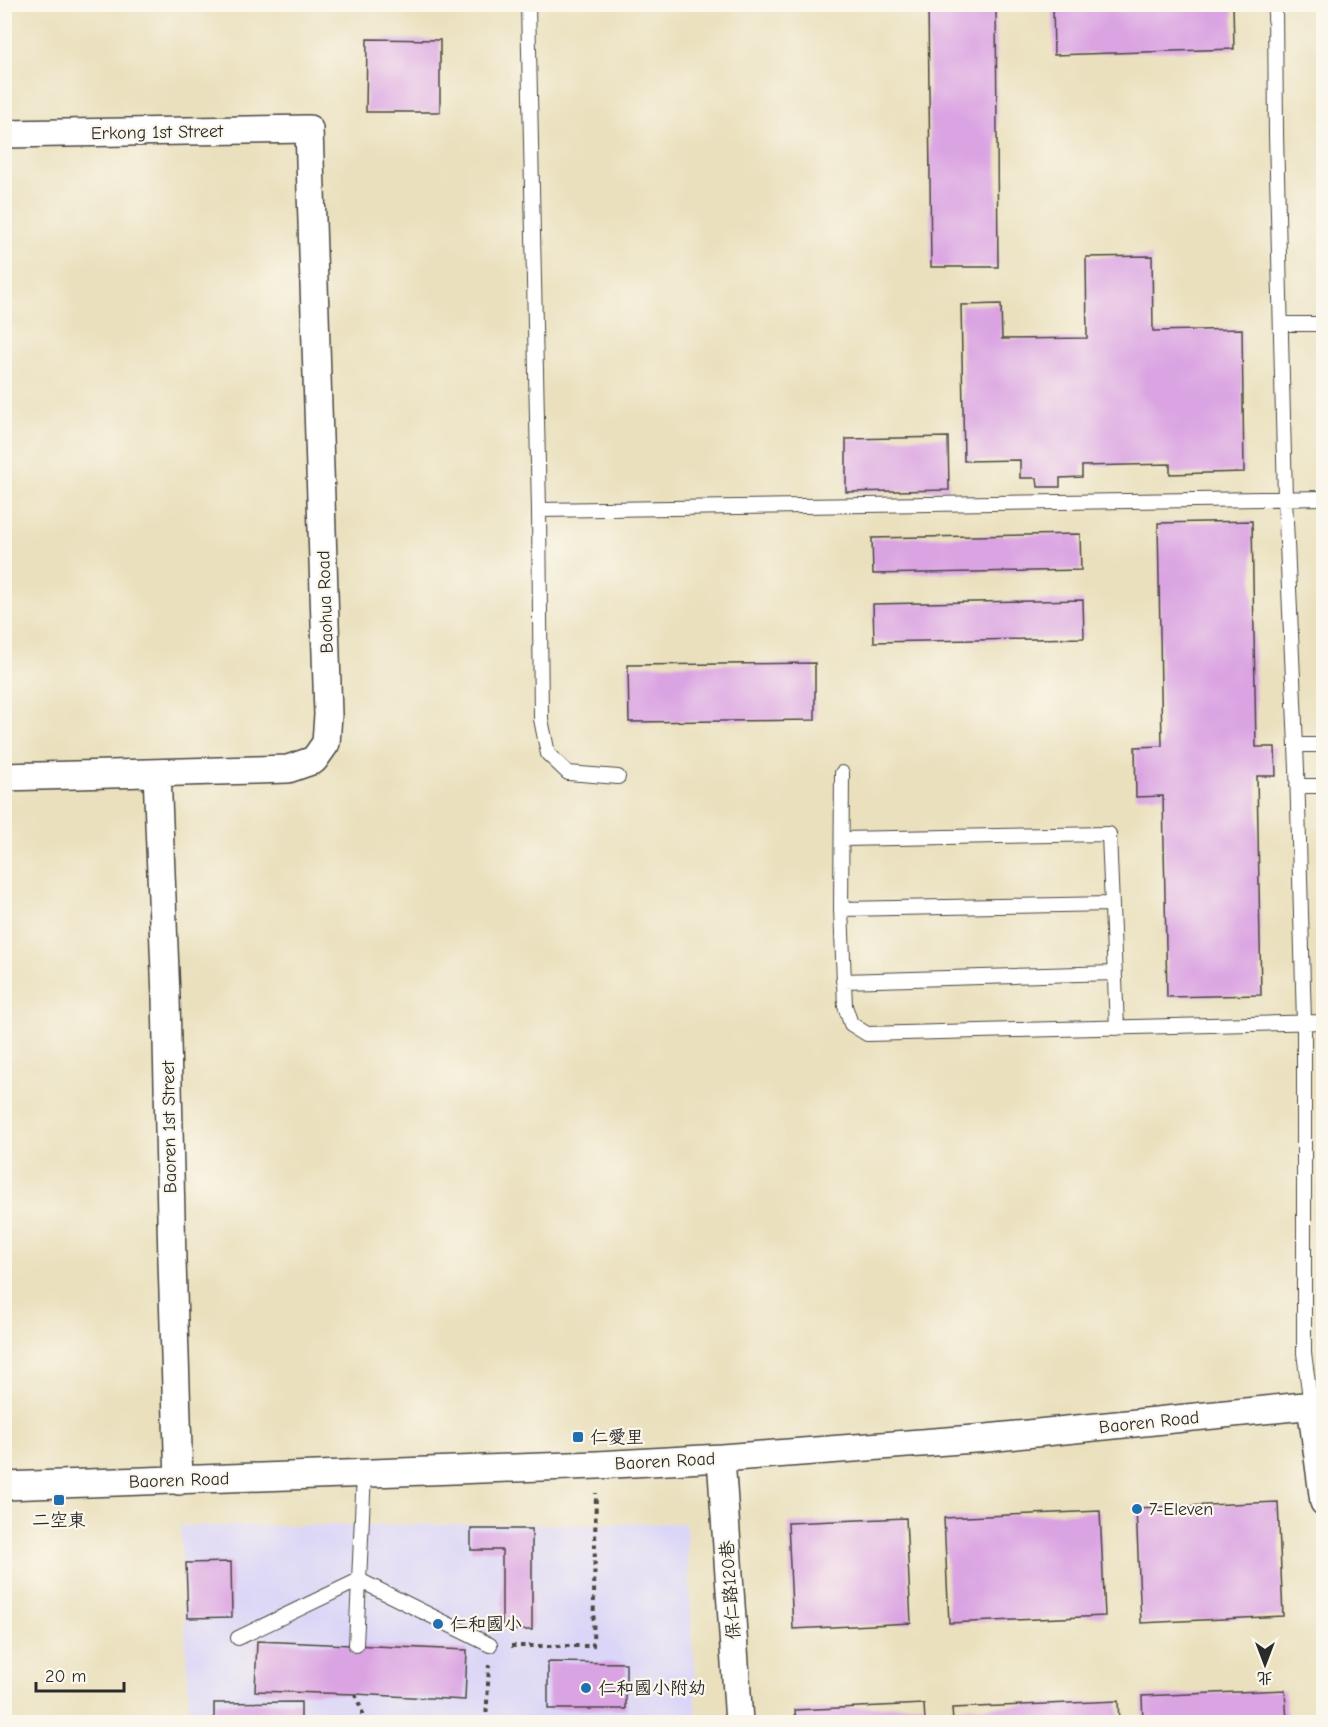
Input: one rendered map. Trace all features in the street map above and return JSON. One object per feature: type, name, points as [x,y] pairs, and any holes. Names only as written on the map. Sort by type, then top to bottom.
[{"type":"street","name":"Erkong 1st Street","points":[[4,134],[309,129]]},
{"type":"street","name":"Baohua Road","points":[[4,777],[288,769],[314,760],[326,743],[328,715],[309,129]]},
{"type":"street","name":"Baoren 1st Street","points":[[158,773],[179,1480]]},
{"type":"street","name":"Baoren Road","points":[[4,1486],[597,1465],[721,1458],[999,1437],[1317,1405]]},
{"type":"street","points":[[1317,1405],[1323,1502]]},
{"type":"street","name":"保仁路120巷","points":[[721,1458],[739,1722]]},
{"type":"lane","points":[[528,4],[541,719],[548,754],[568,773],[618,777]]},
{"type":"lane","points":[[1275,4],[1285,498],[1296,745],[1304,1022],[1304,1353],[1317,1405]]},
{"type":"lane","points":[[1281,324],[1323,324]]},
{"type":"lane","points":[[539,510],[1323,498]]},
{"type":"lane","points":[[1296,745],[1323,745]]},
{"type":"lane","points":[[842,773],[840,909],[845,1006],[850,1024],[867,1034],[1323,1022]]},
{"type":"lane","points":[[1297,786],[1323,786]]},
{"type":"lane","points":[[842,839],[1109,834],[1117,1028]]},
{"type":"lane","points":[[840,909],[1111,904]]},
{"type":"lane","points":[[843,981],[1115,973]]},
{"type":"lane","points":[[356,1645],[364,1474]]},
{"type":"lane","points":[[358,1580],[490,1646]]},
{"type":"lane","points":[[238,1638],[358,1580]]},
{"type":"path","points":[[486,1722],[490,1646],[593,1646],[597,1465]]},
{"type":"path","points":[[355,1694],[362,1712],[362,1722]]},
{"type":"shaded area","name":"仁和國小","points":[[686,1523],[697,1722],[190,1722],[180,1526]]},
{"type":"building","points":[[928,4],[996,4],[998,267],[931,267]]},
{"type":"building","points":[[1053,4],[1233,4],[1234,49],[1054,55]]},
{"type":"building","points":[[367,39],[440,40],[440,112],[366,112]]},
{"type":"building","points":[[1152,256],[1153,331],[1242,329],[1244,472],[1170,474],[1170,464],[1082,466],[1082,477],[1060,478],[1060,487],[1038,487],[1037,478],[1020,478],[1020,460],[964,461],[961,305],[1001,304],[1002,339],[1087,338],[1086,257]]},
{"type":"building","points":[[948,437],[949,490],[846,492],[846,439]]},
{"type":"building","points":[[1252,521],[1256,747],[1275,747],[1276,776],[1257,776],[1261,995],[1167,997],[1163,796],[1136,797],[1135,747],[1162,746],[1158,523]]},
{"type":"building","points":[[1080,534],[1081,570],[873,574],[872,538]]},
{"type":"building","points":[[1083,600],[1084,638],[874,642],[873,604]]},
{"type":"building","points":[[815,663],[815,720],[629,722],[628,665]]},
{"type":"building","points":[[1278,1502],[1283,1616],[1141,1623],[1136,1508]]},
{"type":"building","points":[[1100,1511],[1105,1616],[949,1623],[944,1518]]},
{"type":"building","points":[[906,1518],[911,1623],[793,1629],[788,1523]]},
{"type":"building","points":[[471,1529],[532,1529],[532,1630],[502,1630],[502,1550],[471,1550]]},
{"type":"building","points":[[231,1562],[232,1617],[188,1618],[186,1563]]},
{"type":"building","points":[[257,1641],[467,1650],[465,1700],[255,1691]]},
{"type":"building","points":[[548,1662],[626,1663],[626,1709],[548,1709]]},
{"type":"building","points":[[1285,1690],[1287,1722],[1143,1722],[1142,1696]]},
{"type":"building","points":[[1118,1701],[1119,1722],[953,1722],[952,1708]]},
{"type":"building","points":[[301,1702],[301,1722],[214,1722],[214,1703]]},
{"type":"building","points":[[924,1704],[925,1722],[796,1722],[795,1710]]},
{"type":"place","name":"仁愛里","points":[[578,1437]]},
{"type":"place","name":"二空東","points":[[59,1500]]},
{"type":"place","name":"7-Eleven","points":[[1137,1509]]},
{"type":"place","name":"仁和國小","points":[[438,1624]]},
{"type":"place","name":"仁和國小附幼","points":[[586,1688]]}]
